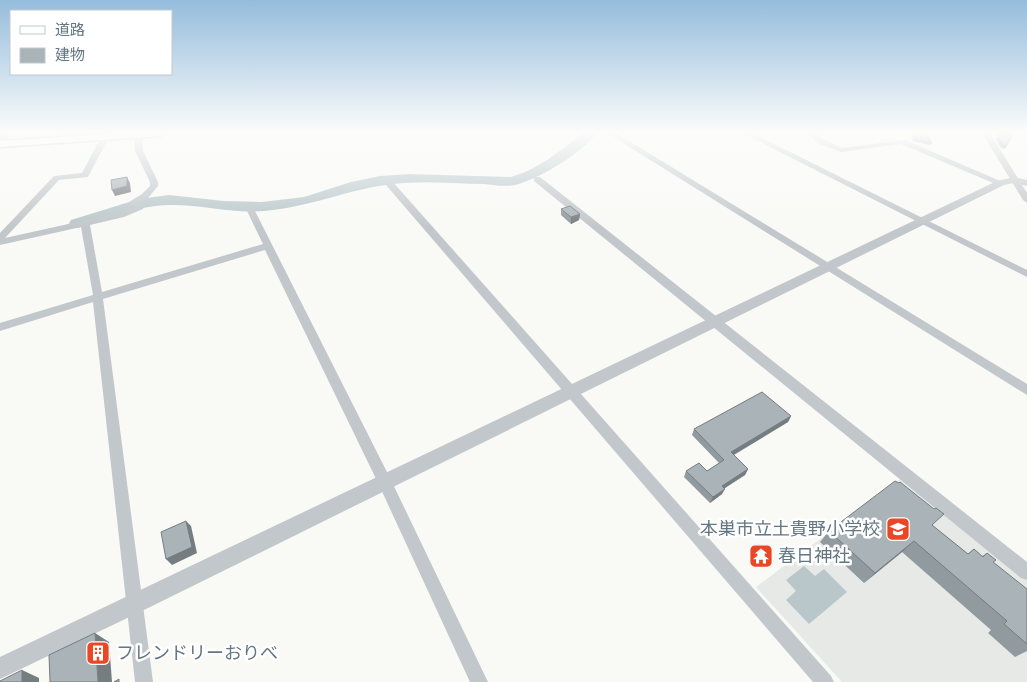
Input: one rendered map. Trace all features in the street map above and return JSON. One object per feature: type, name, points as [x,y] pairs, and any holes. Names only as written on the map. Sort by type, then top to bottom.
[{"type":"street","points":[[1,238],[57,178],[85,175],[90,165]]},
{"type":"street","points":[[1,238],[136,204],[154,186],[146,165]]},
{"type":"street","points":[[662,165],[1027,390]]},
{"type":"street","points":[[809,165],[1027,274]]},
{"type":"street","points":[[957,165],[1000,183]]},
{"type":"street","points":[[1007,165],[1014,180],[1027,200]]},
{"type":"street","points":[[536,178],[1027,572]]},
{"type":"street","points":[[0,668],[1000,183],[1014,180],[1027,183]]},
{"type":"street","points":[[389,183],[825,682]]},
{"type":"street","points":[[1,238],[85,224],[121,215],[140,207],[136,204]]},
{"type":"street","points":[[251,211],[480,682]]},
{"type":"street","points":[[85,224],[98,297],[144,682]]},
{"type":"street","points":[[0,327],[267,246]]},
{"type":"shaded area","name":"本巣市立土貴野小学校","points":[[900,479],[1027,580],[1027,682],[842,682],[756,587]]},
{"type":"shaded area","points":[[804,566],[815,576],[824,569],[847,592],[809,624],[786,600],[796,591],[786,580]]},
{"type":"building","points":[[127,177],[127,186],[112,190],[111,180]]},
{"type":"building","points":[[570,206],[580,214],[571,217],[561,209]]},
{"type":"building","points":[[762,392],[791,416],[731,452],[748,469],[722,486],[725,489],[713,497],[686,471],[699,463],[707,471],[724,460],[694,429]]},
{"type":"building","points":[[895,481],[900,482],[934,509],[936,508],[944,514],[932,525],[968,554],[974,549],[983,557],[987,553],[996,560],[993,562],[1027,589],[1027,644],[1004,624],[1007,621],[914,541],[875,573],[829,531]]},
{"type":"building","points":[[186,521],[192,547],[166,559],[161,532]]},
{"type":"building","points":[[95,633],[98,682],[50,682],[49,655]]},
{"type":"building","points":[[22,670],[22,682],[0,682],[0,681]]},
{"type":"waterway","points":[[77,223],[139,204],[169,200],[224,206],[262,207],[306,201],[356,185],[380,180],[409,178],[512,181],[529,176],[548,165]]},
{"type":"place","name":"本巣市立土貴野小学校","points":[[898,529]]},
{"type":"place","name":"春日神社","points":[[761,556]]},
{"type":"place","name":"フレンドリーおりべ","points":[[98,653]]}]
